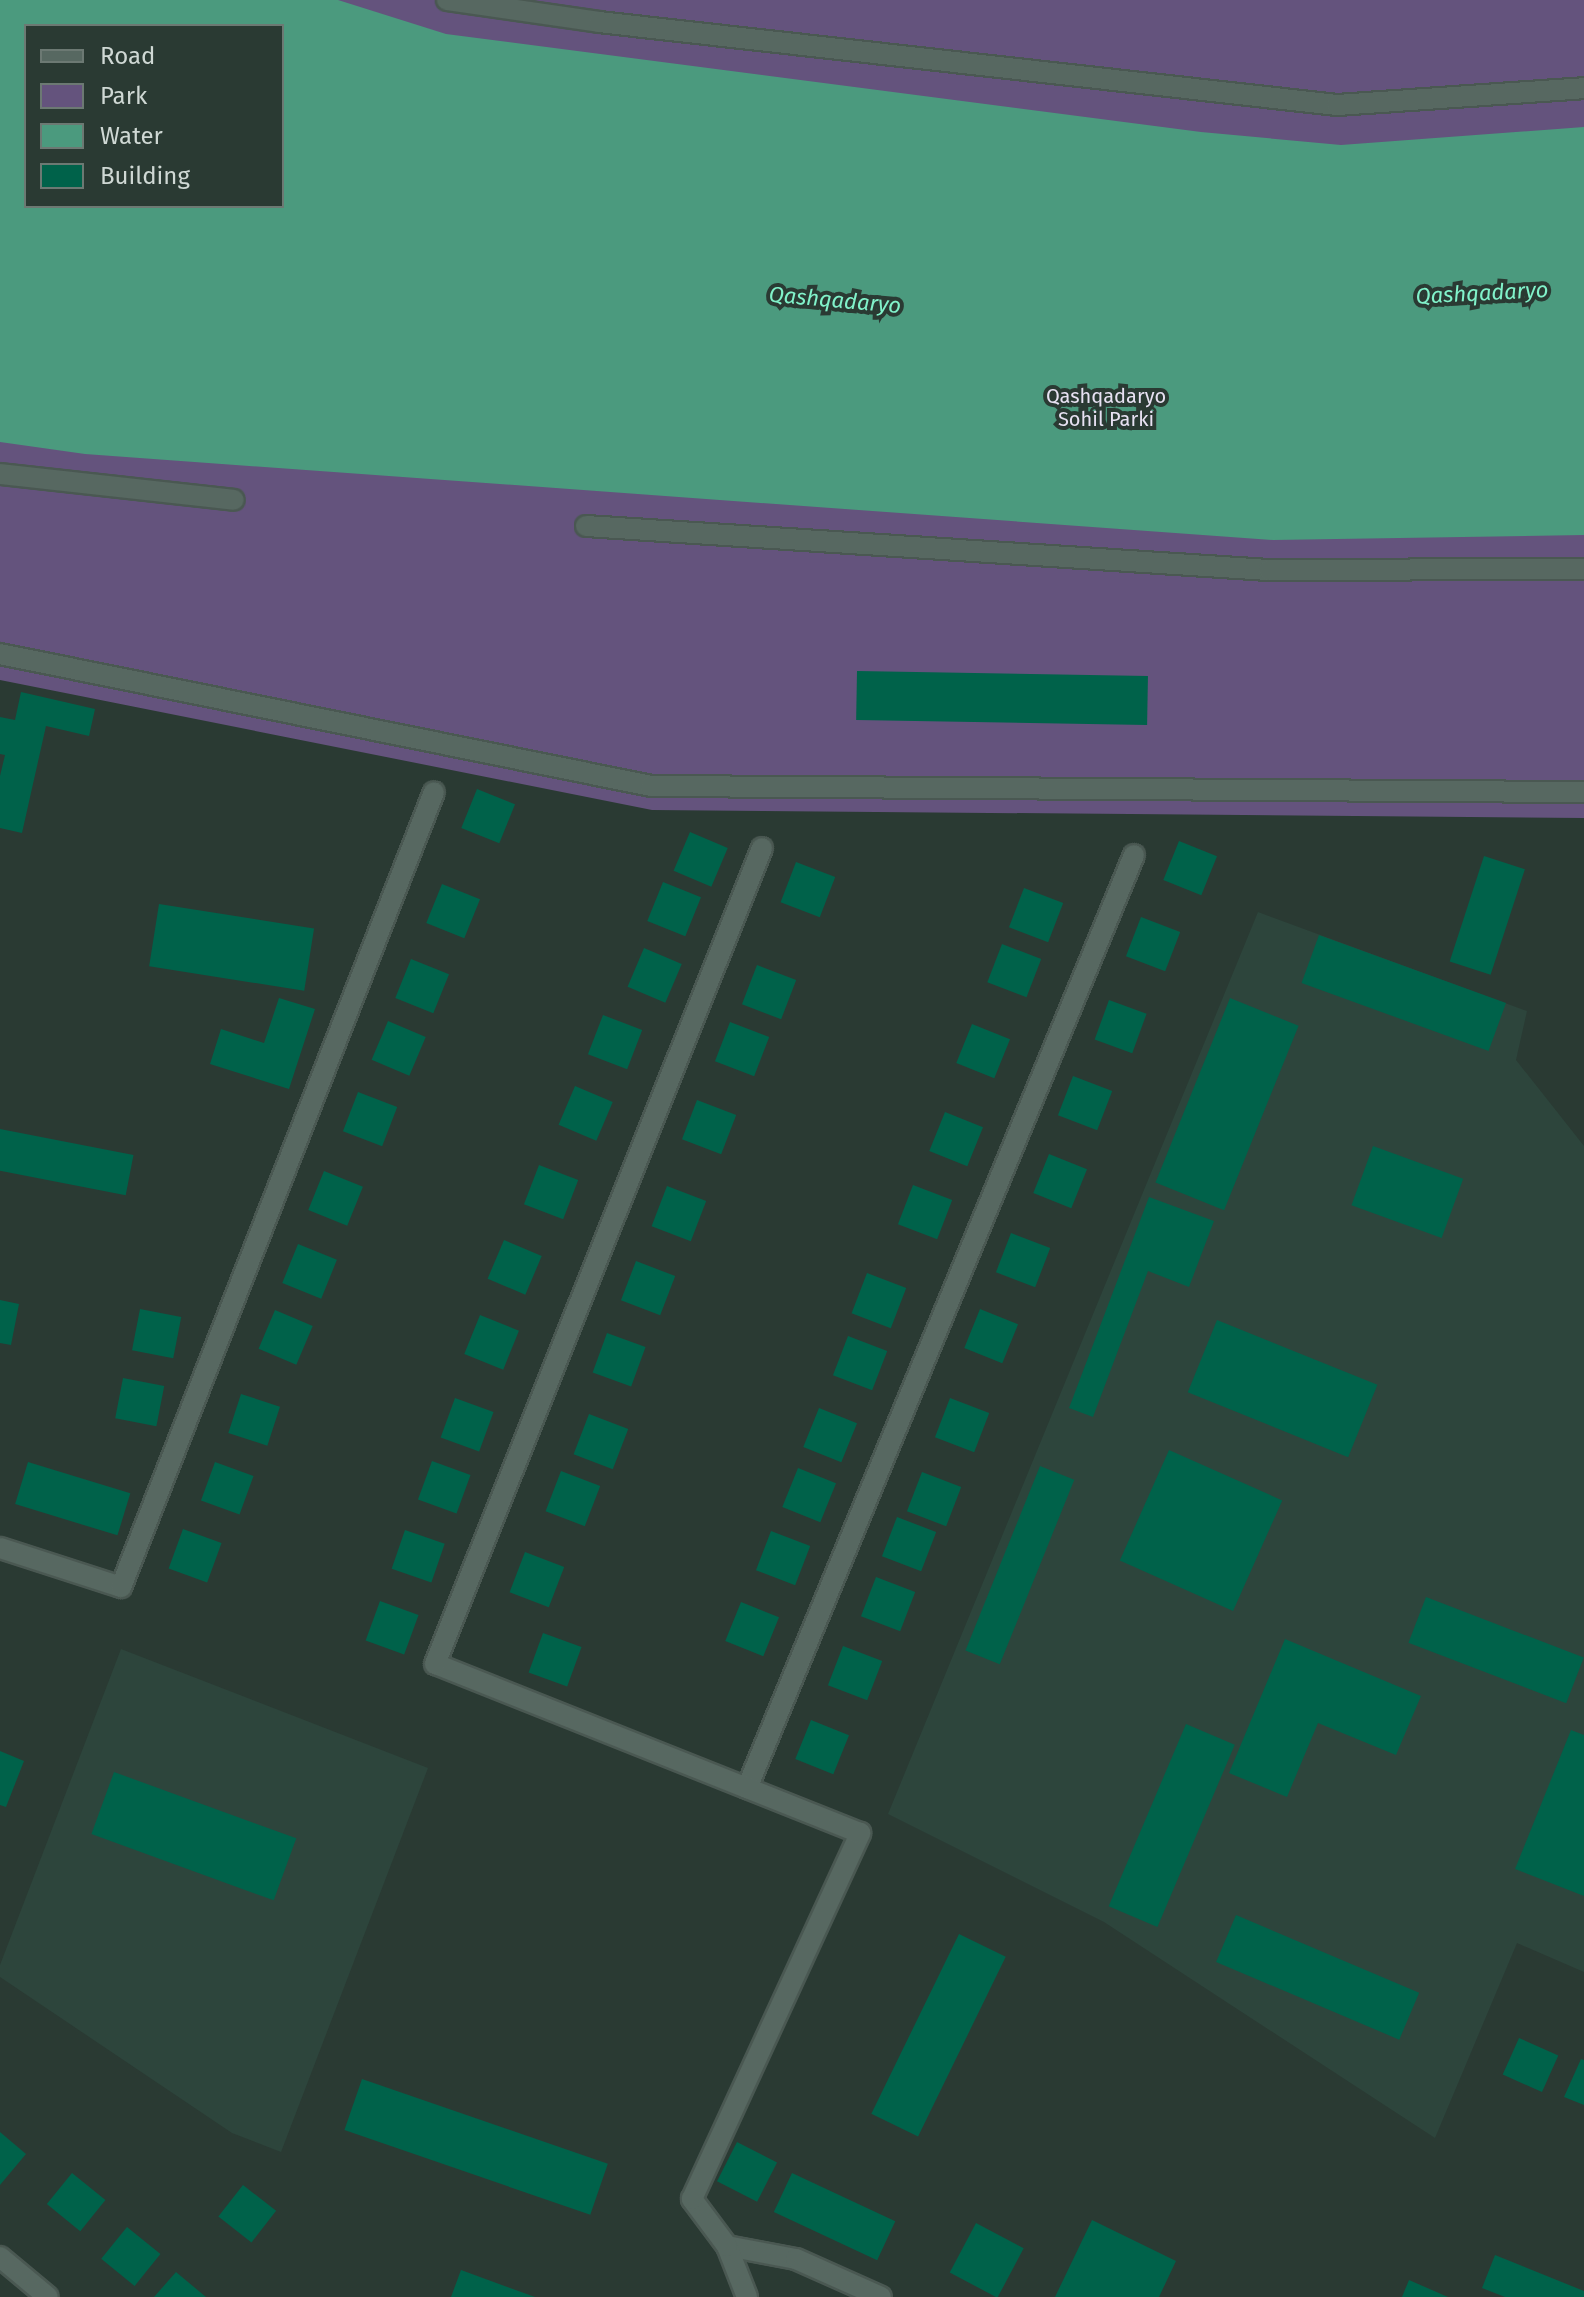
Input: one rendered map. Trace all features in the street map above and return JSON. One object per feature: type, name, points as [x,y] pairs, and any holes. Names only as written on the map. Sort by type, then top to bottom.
[{"type":"street","points":[[447,0],[658,29],[1337,105],[1584,88]]},
{"type":"street","points":[[0,474],[234,500]]},
{"type":"street","points":[[586,526],[1269,570],[1584,569]]},
{"type":"street","points":[[0,654],[651,786],[1584,792]]},
{"type":"street","points":[[0,1548],[121,1587],[434,792]]},
{"type":"street","points":[[747,2297],[727,2246],[692,2199],[860,1833],[435,1664],[762,848]]},
{"type":"street","points":[[747,1788],[1134,855]]},
{"type":"street","points":[[727,2246],[796,2259],[881,2297]]},
{"type":"street","points":[[0,2257],[48,2297]]},
{"type":"shaded area","points":[[1258,912],[1527,1011],[1516,1060],[1584,1146],[1584,1972],[1517,1943],[1435,2138],[1104,1922],[888,1814]]},
{"type":"shaded area","points":[[121,1649],[428,1768],[281,2152],[232,2133],[0,1977],[0,1965]]},
{"type":"green space","name":"Qashqadaryo Sohil Parki","points":[[0,0],[1584,0],[1584,818],[652,810],[0,680]]},
{"type":"water","name":"Qashqadaryo","points":[[0,0],[338,0],[446,34],[1201,132],[1341,145],[1584,127],[1584,535],[1273,540],[85,454],[0,442]]},
{"type":"building","points":[[857,671],[1148,676],[1147,725],[856,720]]},
{"type":"building","points":[[21,692],[95,709],[89,736],[46,726],[22,833],[0,828],[0,776],[5,755],[0,754],[0,717],[15,720]]},
{"type":"building","points":[[477,789],[515,804],[499,843],[461,828]]},
{"type":"building","points":[[690,832],[728,848],[711,887],[674,871]]},
{"type":"building","points":[[1179,841],[1217,856],[1201,895],[1163,880]]},
{"type":"building","points":[[1484,856],[1525,869],[1491,975],[1450,962]]},
{"type":"building","points":[[796,862],[835,877],[820,917],[781,902]]},
{"type":"building","points":[[663,882],[701,897],[685,936],[647,921]]},
{"type":"building","points":[[442,884],[480,899],[464,938],[426,923]]},
{"type":"building","points":[[1024,888],[1063,903],[1048,942],[1009,927]]},
{"type":"building","points":[[159,904],[314,929],[304,991],[149,966]]},
{"type":"building","points":[[1141,917],[1180,932],[1165,971],[1126,956]]},
{"type":"building","points":[[1319,935],[1506,1003],[1489,1051],[1302,983]]},
{"type":"building","points":[[1002,944],[1041,959],[1027,997],[987,982]]},
{"type":"building","points":[[644,948],[682,964],[665,1003],[628,987]]},
{"type":"building","points":[[411,959],[449,974],[433,1013],[395,998]]},
{"type":"building","points":[[757,965],[796,980],[781,1019],[742,1004]]},
{"type":"building","points":[[279,998],[315,1009],[289,1089],[210,1064],[221,1029],[264,1043]]},
{"type":"building","points":[[1230,998],[1299,1026],[1224,1210],[1155,1183]]},
{"type":"building","points":[[1109,1000],[1147,1014],[1132,1053],[1095,1039]]},
{"type":"building","points":[[603,1015],[642,1030],[627,1069],[588,1054]]},
{"type":"building","points":[[388,1021],[426,1037],[409,1076],[372,1060]]},
{"type":"building","points":[[730,1022],[769,1037],[754,1076],[715,1061]]},
{"type":"building","points":[[972,1024],[1010,1039],[994,1078],[956,1063]]},
{"type":"building","points":[[1073,1076],[1112,1091],[1097,1130],[1058,1115]]},
{"type":"building","points":[[575,1086],[613,1102],[596,1141],[559,1125]]},
{"type":"building","points":[[358,1092],[397,1107],[382,1146],[343,1131]]},
{"type":"building","points":[[697,1100],[736,1115],[721,1154],[682,1139]]},
{"type":"building","points":[[945,1112],[983,1127],[967,1166],[929,1151]]},
{"type":"building","points":[[0,1129],[134,1155],[126,1195],[0,1171]]},
{"type":"building","points":[[1373,1146],[1463,1179],[1442,1238],[1351,1205]]},
{"type":"building","points":[[1049,1154],[1087,1169],[1071,1208],[1033,1193]]},
{"type":"building","points":[[539,1165],[578,1180],[563,1219],[524,1204]]},
{"type":"building","points":[[324,1171],[363,1187],[347,1226],[308,1210]]},
{"type":"building","points":[[913,1185],[952,1200],[937,1239],[898,1224]]},
{"type":"building","points":[[667,1186],[706,1201],[691,1241],[652,1226]]},
{"type":"building","points":[[1149,1197],[1214,1221],[1189,1287],[1148,1271],[1093,1417],[1069,1408]]},
{"type":"building","points":[[1011,1233],[1050,1248],[1035,1287],[996,1272]]},
{"type":"building","points":[[504,1240],[542,1256],[525,1295],[488,1279]]},
{"type":"building","points":[[298,1244],[337,1260],[321,1299],[282,1283]]},
{"type":"building","points":[[636,1261],[675,1276],[660,1315],[621,1300]]},
{"type":"building","points":[[867,1273],[906,1288],[891,1328],[852,1313]]},
{"type":"building","points":[[0,1300],[19,1304],[11,1345],[0,1343]]},
{"type":"building","points":[[140,1309],[181,1317],[173,1358],[132,1350]]},
{"type":"building","points":[[980,1309],[1018,1324],[1002,1363],[964,1348]]},
{"type":"building","points":[[275,1310],[313,1326],[296,1365],[259,1349]]},
{"type":"building","points":[[480,1315],[519,1331],[503,1370],[464,1354]]},
{"type":"building","points":[[1217,1320],[1377,1385],[1348,1457],[1188,1392]]},
{"type":"building","points":[[607,1333],[646,1347],[631,1386],[593,1372]]},
{"type":"building","points":[[848,1336],[887,1351],[872,1390],[833,1375]]},
{"type":"building","points":[[123,1378],[164,1386],[156,1426],[115,1418]]},
{"type":"building","points":[[241,1394],[280,1407],[267,1446],[228,1433]]},
{"type":"building","points":[[455,1398],[494,1412],[479,1451],[441,1437]]},
{"type":"building","points":[[950,1398],[989,1413],[974,1452],[935,1437]]},
{"type":"building","points":[[819,1408],[857,1423],[841,1462],[803,1447]]},
{"type":"building","points":[[589,1414],[628,1429],[613,1469],[574,1454]]},
{"type":"building","points":[[1169,1450],[1282,1500],[1233,1611],[1120,1561]]},
{"type":"building","points":[[432,1461],[471,1475],[457,1514],[418,1500]]},
{"type":"building","points":[[28,1462],[130,1493],[117,1535],[15,1504]]},
{"type":"building","points":[[215,1462],[254,1476],[240,1515],[201,1501]]},
{"type":"building","points":[[1040,1466],[1074,1480],[1000,1664],[965,1651]]},
{"type":"building","points":[[798,1468],[836,1483],[820,1522],[782,1507]]},
{"type":"building","points":[[561,1471],[600,1486],[585,1526],[546,1511]]},
{"type":"building","points":[[922,1472],[961,1487],[946,1526],[907,1511]]},
{"type":"building","points":[[897,1517],[936,1532],[921,1571],[882,1556]]},
{"type":"building","points":[[183,1529],[222,1543],[207,1582],[169,1568]]},
{"type":"building","points":[[405,1530],[445,1544],[431,1582],[392,1569]]},
{"type":"building","points":[[771,1531],[810,1546],[795,1585],[756,1570]]},
{"type":"building","points":[[525,1552],[564,1567],[549,1607],[510,1592]]},
{"type":"building","points":[[876,1577],[915,1592],[900,1631],[861,1616]]},
{"type":"building","points":[[1426,1597],[1584,1658],[1566,1703],[1408,1643]]},
{"type":"building","points":[[380,1601],[419,1615],[404,1654],[366,1640]]},
{"type":"building","points":[[741,1602],[779,1617],[763,1656],[725,1641]]},
{"type":"building","points":[[543,1633],[582,1647],[567,1686],[529,1672]]},
{"type":"building","points":[[1285,1639],[1421,1696],[1396,1755],[1318,1723],[1287,1797],[1229,1773]]},
{"type":"building","points":[[843,1646],[882,1661],[867,1700],[828,1685]]},
{"type":"building","points":[[811,1720],[849,1735],[833,1774],[795,1759]]},
{"type":"building","points":[[1186,1724],[1235,1745],[1157,1927],[1109,1906]]},
{"type":"building","points":[[1571,1730],[1584,1735],[1584,1896],[1515,1869]]},
{"type":"building","points":[[0,1751],[24,1761],[6,1807],[0,1805]]},
{"type":"building","points":[[114,1772],[296,1838],[274,1900],[91,1834]]},
{"type":"building","points":[[1236,1915],[1419,1993],[1399,2040],[1216,1962]]},
{"type":"building","points":[[959,1934],[1006,1957],[918,2137],[871,2114]]},
{"type":"building","points":[[1519,2038],[1558,2055],[1542,2092],[1503,2075]]},
{"type":"building","points":[[1581,2059],[1584,2060],[1584,2105],[1564,2097]]},
{"type":"building","points":[[362,2079],[608,2164],[590,2215],[344,2130]]},
{"type":"building","points":[[0,2132],[26,2154],[0,2185]]},
{"type":"building","points":[[737,2142],[777,2162],[757,2202],[717,2181]]},
{"type":"building","points":[[72,2173],[105,2200],[80,2231],[47,2204]]},
{"type":"building","points":[[792,2173],[895,2221],[877,2260],[774,2212]]},
{"type":"building","points":[[243,2185],[276,2211],[251,2242],[218,2217]]},
{"type":"building","points":[[1092,2220],[1176,2261],[1159,2297],[1055,2297]]},
{"type":"building","points":[[976,2223],[1024,2248],[998,2297],[950,2272]]},
{"type":"building","points":[[127,2227],[160,2254],[135,2286],[101,2259]]},
{"type":"building","points":[[1495,2255],[1584,2291],[1584,2297],[1505,2297],[1482,2288]]},
{"type":"building","points":[[461,2270],[535,2297],[451,2297]]},
{"type":"building","points":[[176,2272],[206,2297],[154,2297]]},
{"type":"building","points":[[1409,2280],[1448,2297],[1402,2297]]}]
